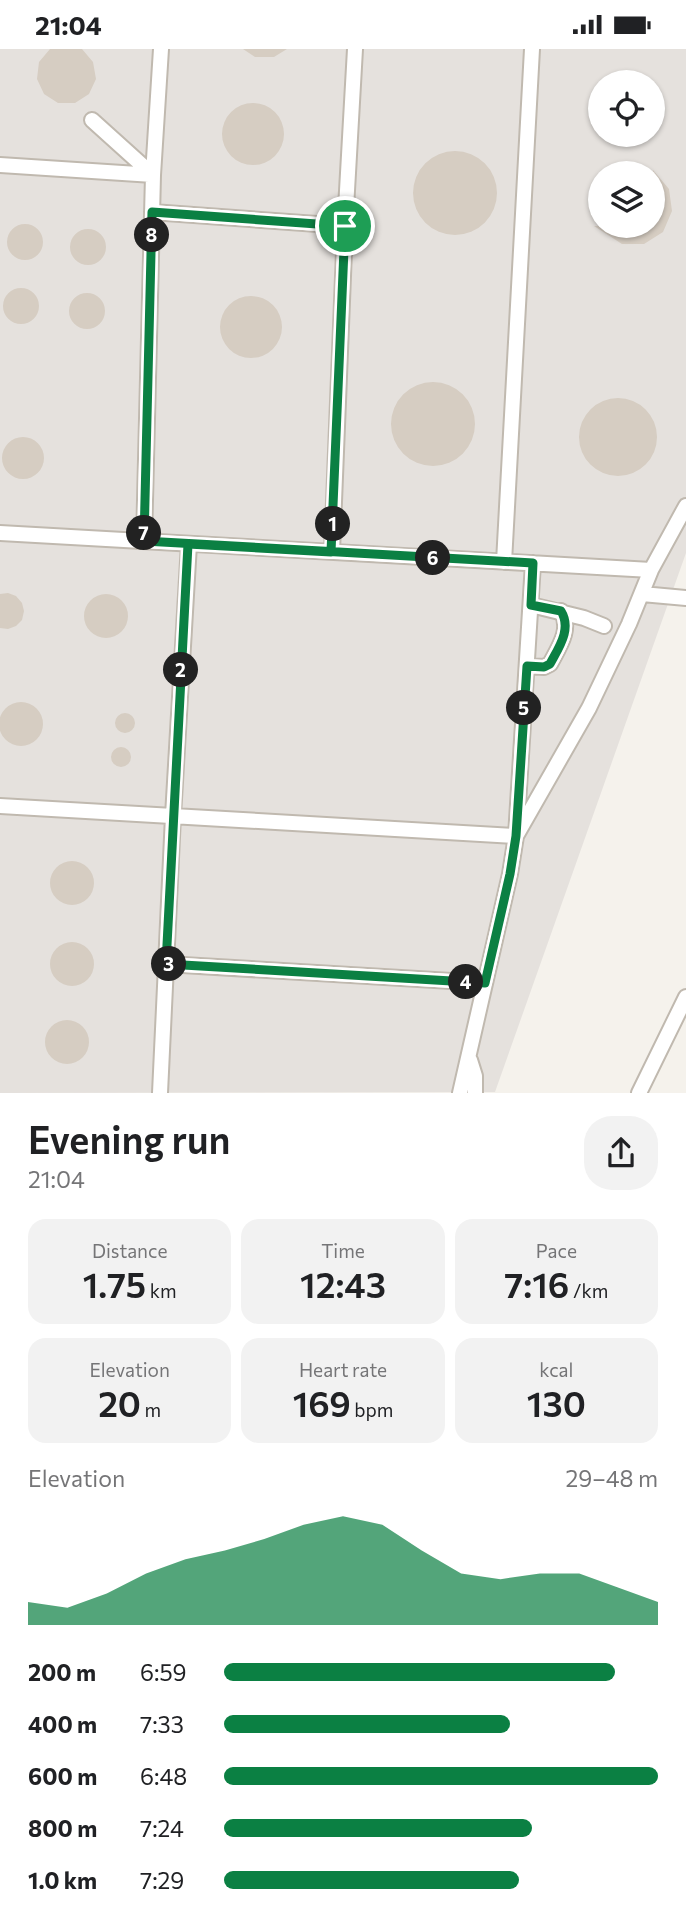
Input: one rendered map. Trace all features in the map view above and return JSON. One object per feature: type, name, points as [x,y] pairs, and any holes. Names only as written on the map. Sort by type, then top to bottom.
[{"type":"street","points":[[144,541],[153,175],[161,49]]},
{"type":"street","points":[[331,552],[355,49]]},
{"type":"street","points":[[504,562],[532,49]]},
{"type":"street","points":[[92,120],[153,175]]},
{"type":"street","points":[[0,165],[153,175]]},
{"type":"street","points":[[152,212],[345,226]]},
{"type":"street","points":[[516,836],[589,708],[651,570],[686,506]]},
{"type":"street","points":[[0,533],[651,570]]},
{"type":"street","points":[[160,1093],[188,544]]},
{"type":"street","points":[[460,1093],[510,874],[516,836],[533,563]]},
{"type":"street","points":[[642,594],[686,598]]},
{"type":"street","points":[[531,605],[561,611],[604,626]]},
{"type":"street","points":[[527,666],[544,667],[550,664],[566,628],[566,619],[561,611]]},
{"type":"street","points":[[0,806],[516,836]]},
{"type":"street","points":[[166,964],[485,983]]},
{"type":"street","points":[[639,1093],[686,997]]},
{"type":"street","points":[[469,1056],[475,1076],[475,1093]]},
{"type":"shaded area","points":[[0,49],[686,49],[686,553],[495,1092],[0,1093]]},
{"type":"building","points":[[50,49],[82,49],[93,62],[96,79],[89,94],[75,103],[58,103],[44,94],[37,79],[39,62]]},
{"type":"building","points":[[243,49],[287,49],[274,57],[255,57]]},
{"type":"building","points":[[247,103],[259,103],[275,112],[282,122],[282,146],[275,156],[259,165],[247,165],[236,160],[227,151],[222,140],[222,128],[227,117],[236,108]]},
{"type":"building","points":[[447,151],[463,151],[479,158],[490,169],[497,185],[494,209],[485,223],[463,235],[447,235],[431,228],[420,217],[413,201],[413,185],[420,169],[431,158]]},
{"type":"building","points":[[665,184],[669,189],[672,211],[665,227]]},
{"type":"building","points":[[25,224],[38,229],[43,242],[38,255],[25,260],[12,255],[7,242],[12,229]]},
{"type":"building","points":[[88,229],[101,234],[106,247],[101,260],[88,265],[75,260],[70,247],[75,234]]},
{"type":"building","points":[[613,238],[654,238],[644,244],[622,244]]},
{"type":"building","points":[[21,288],[34,293],[39,306],[34,319],[21,324],[8,319],[3,306],[8,293]]},
{"type":"building","points":[[87,293],[100,298],[105,311],[100,324],[87,329],[74,324],[69,311],[74,298]]},
{"type":"building","points":[[245,296],[257,296],[273,305],[280,315],[280,339],[273,349],[257,358],[245,358],[234,353],[225,344],[220,333],[220,321],[225,310],[234,301]]},
{"type":"building","points":[[425,382],[441,382],[457,389],[468,400],[475,416],[472,440],[463,454],[441,466],[425,466],[409,459],[398,448],[391,432],[391,416],[398,400],[409,389]]},
{"type":"building","points":[[618,398],[633,401],[645,410],[654,422],[657,437],[654,452],[645,464],[633,473],[618,476],[603,473],[591,464],[582,452],[579,437],[582,422],[591,410],[603,401]]},
{"type":"building","points":[[23,437],[38,443],[44,458],[38,473],[23,479],[8,473],[2,458],[8,443]]},
{"type":"building","points":[[0,594],[16,596],[24,611],[22,620],[8,629],[0,628]]},
{"type":"building","points":[[106,594],[121,601],[128,616],[121,631],[106,638],[91,631],[84,616],[91,601]]},
{"type":"building","points":[[21,702],[36,709],[43,724],[36,739],[21,746],[6,739],[-1,724],[6,709]]},
{"type":"building","points":[[125,713],[132,716],[135,723],[132,730],[125,733],[118,730],[115,723],[118,716]]},
{"type":"building","points":[[121,747],[128,750],[131,757],[128,764],[121,767],[114,764],[111,757],[114,750]]},
{"type":"building","points":[[72,861],[87,868],[94,883],[87,898],[72,905],[57,898],[50,883],[57,868]]},
{"type":"building","points":[[72,942],[87,949],[94,964],[87,979],[72,986],[57,979],[50,964],[57,949]]},
{"type":"building","points":[[67,1020],[82,1027],[89,1042],[82,1057],[67,1064],[52,1057],[45,1042],[52,1027]]},
{"type":"route","points":[[345,226],[152,212],[144,541],[188,544],[418,557],[533,563],[531,605],[561,611],[566,619],[566,628],[550,664],[544,667],[527,666],[516,836],[485,983],[166,964],[188,544],[331,552],[345,226]]}]
